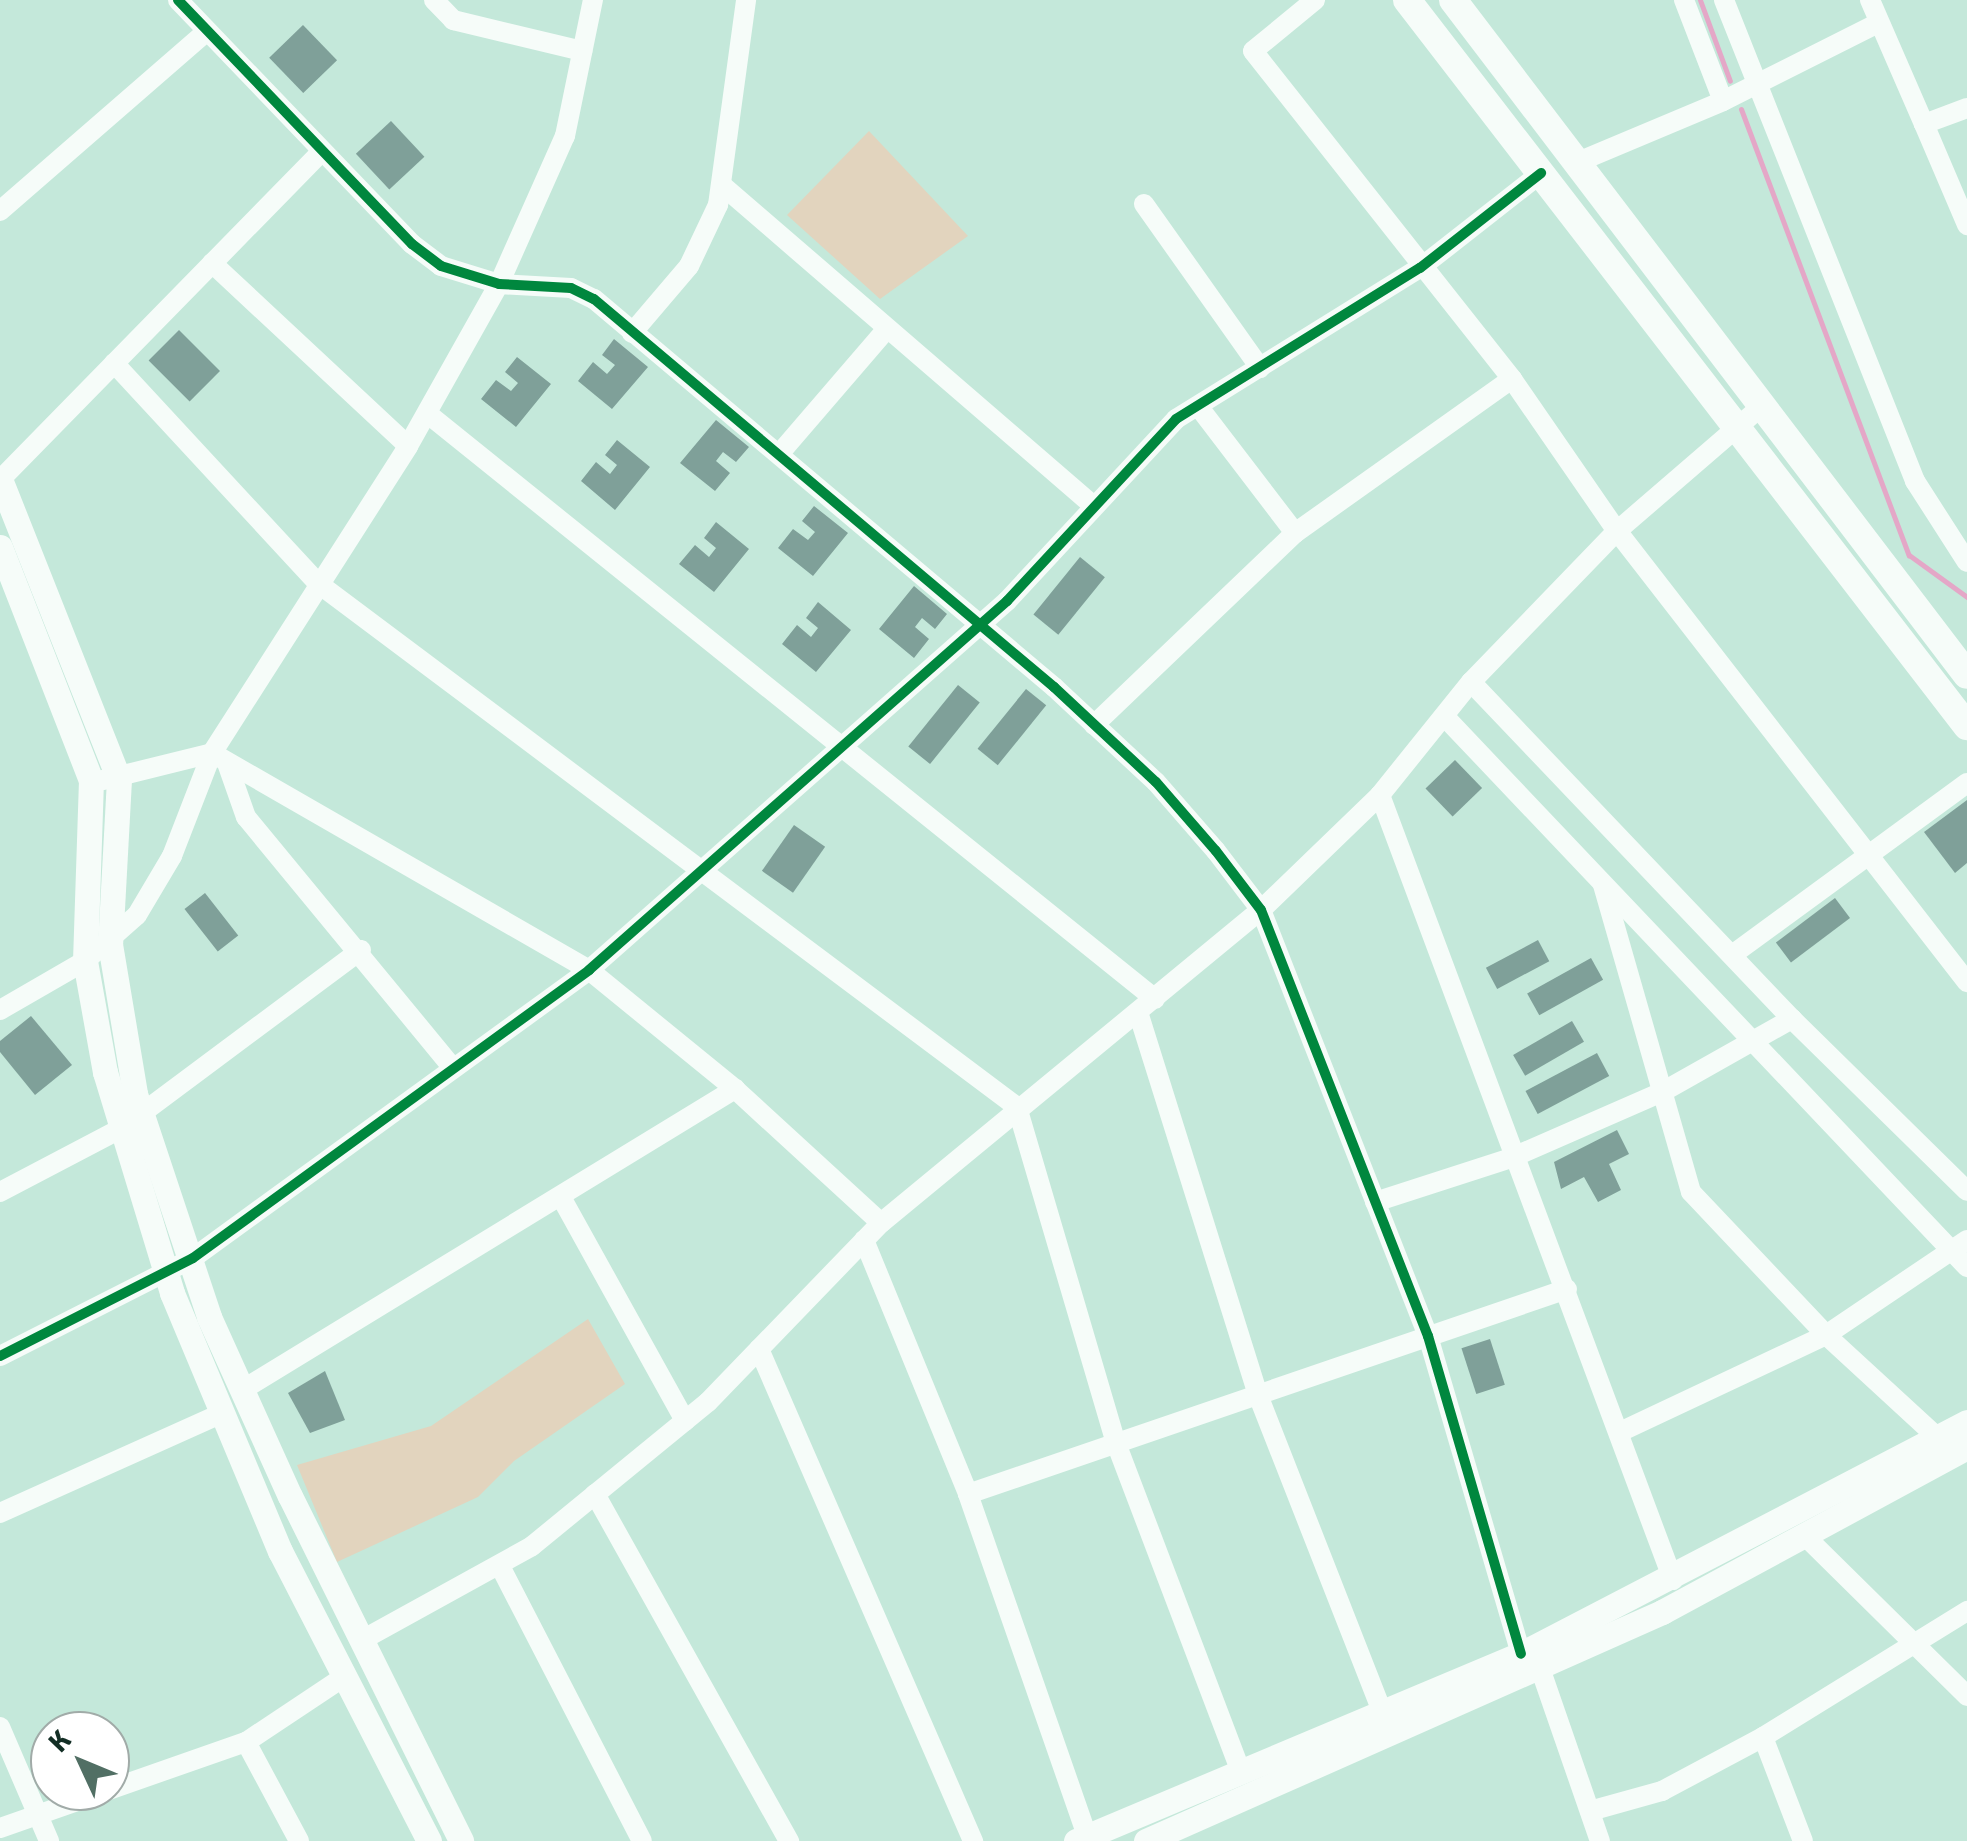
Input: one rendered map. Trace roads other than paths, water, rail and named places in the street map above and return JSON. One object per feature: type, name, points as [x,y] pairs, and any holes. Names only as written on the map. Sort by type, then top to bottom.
[{"type":"main road","points":[[1407,0],[1967,726]]},
{"type":"main road","points":[[1453,0],[1965,667]]},
{"type":"street","points":[[178,0],[412,244],[441,266],[499,284],[570,288],[632,333],[982,623],[1156,782],[1261,910],[1428,1336],[1531,1661],[1600,1841]]},
{"type":"street","points":[[434,0],[452,20],[582,51]]},
{"type":"street","points":[[0,1010],[110,944],[137,915],[172,856],[220,760],[319,584],[428,414],[499,284],[565,136],[593,0]]},
{"type":"street","points":[[632,333],[689,266],[722,186],[746,0]]},
{"type":"street","points":[[1315,0],[1253,51],[1420,268],[1512,380],[1617,531],[1967,982]]},
{"type":"street","points":[[1684,0],[1723,101]]},
{"type":"street","points":[[1724,0],[1914,481],[1967,562]]},
{"type":"street","points":[[1870,0],[1967,225]]},
{"type":"street","points":[[1578,162],[1723,101],[1878,23]]},
{"type":"street","points":[[0,211],[207,31]]},
{"type":"street","points":[[1924,124],[1967,108]]},
{"type":"street","points":[[321,152],[0,479],[119,780],[110,944],[132,1120],[194,1258],[210,1317],[242,1390],[461,1841]]},
{"type":"street","points":[[0,1356],[194,1258],[589,970],[982,623],[1176,419],[1420,268],[1541,173]]},
{"type":"street","points":[[722,186],[884,331],[1093,505]]},
{"type":"street","points":[[1144,204],[1260,368]]},
{"type":"street","points":[[212,263],[408,446]]},
{"type":"street","points":[[780,454],[884,331]]},
{"type":"street","points":[[114,363],[319,584],[1017,1107],[1116,1443],[1242,1774]]},
{"type":"street","points":[[1094,725],[1295,533],[1512,380]]},
{"type":"street","points":[[1198,406],[1295,533]]},
{"type":"street","points":[[362,1640],[500,1566],[685,1421],[881,1222],[1261,910],[1380,795],[1472,682],[1617,531],[1762,406]]},
{"type":"street","points":[[428,414],[840,748],[1146,1005],[1258,1394],[1382,1714]]},
{"type":"street","points":[[0,547],[92,780],[84,962],[132,1120],[168,1274],[280,1552],[429,1841]]},
{"type":"street","points":[[1472,682],[1792,1019],[1967,1190]]},
{"type":"street","points":[[1444,716],[1960,1245],[1967,1266]]},
{"type":"street","points":[[220,760],[246,817],[360,950],[453,1068]]},
{"type":"street","points":[[92,780],[119,780],[220,760],[589,970],[735,1089],[881,1222]]},
{"type":"street","points":[[1732,955],[1967,783]]},
{"type":"street","points":[[1380,795],[1511,1158],[1622,1431],[1673,1580]]},
{"type":"street","points":[[1602,881],[1691,1192],[1826,1334],[1956,1453]]},
{"type":"street","points":[[0,1192],[132,1120],[360,950]]},
{"type":"street","points":[[1375,1202],[1511,1158],[1664,1091],[1792,1019]]},
{"type":"street","points":[[242,1390],[735,1089]]},
{"type":"street","points":[[561,1197],[685,1421]]},
{"type":"street","points":[[864,1240],[968,1494],[1084,1840],[1382,1714],[1531,1661],[1673,1580],[1956,1453]]},
{"type":"street","points":[[1622,1431],[1826,1334],[1960,1245]]},
{"type":"street","points":[[968,1494],[1567,1289]]},
{"type":"street","points":[[759,1349],[972,1841]]},
{"type":"street","points":[[0,1512],[222,1413]]},
{"type":"street","points":[[1146,1841],[1804,1536],[1956,1453],[1967,1422]]},
{"type":"street","points":[[595,1494],[788,1841]]},
{"type":"street","points":[[1804,1536],[1967,1696]]},
{"type":"street","points":[[500,1566],[642,1841]]},
{"type":"street","points":[[1590,1811],[1662,1791],[1764,1737],[1967,1611]]},
{"type":"street","points":[[0,1828],[40,1818],[246,1742],[344,1677]]},
{"type":"street","points":[[0,1727],[49,1841]]},
{"type":"street","points":[[1764,1737],[1803,1841]]},
{"type":"street","points":[[246,1742],[299,1841]]},
{"type":"waterway","points":[[1700,0],[1730,81]]},
{"type":"waterway","points":[[1741,109],[1909,555],[1967,597]]}]
